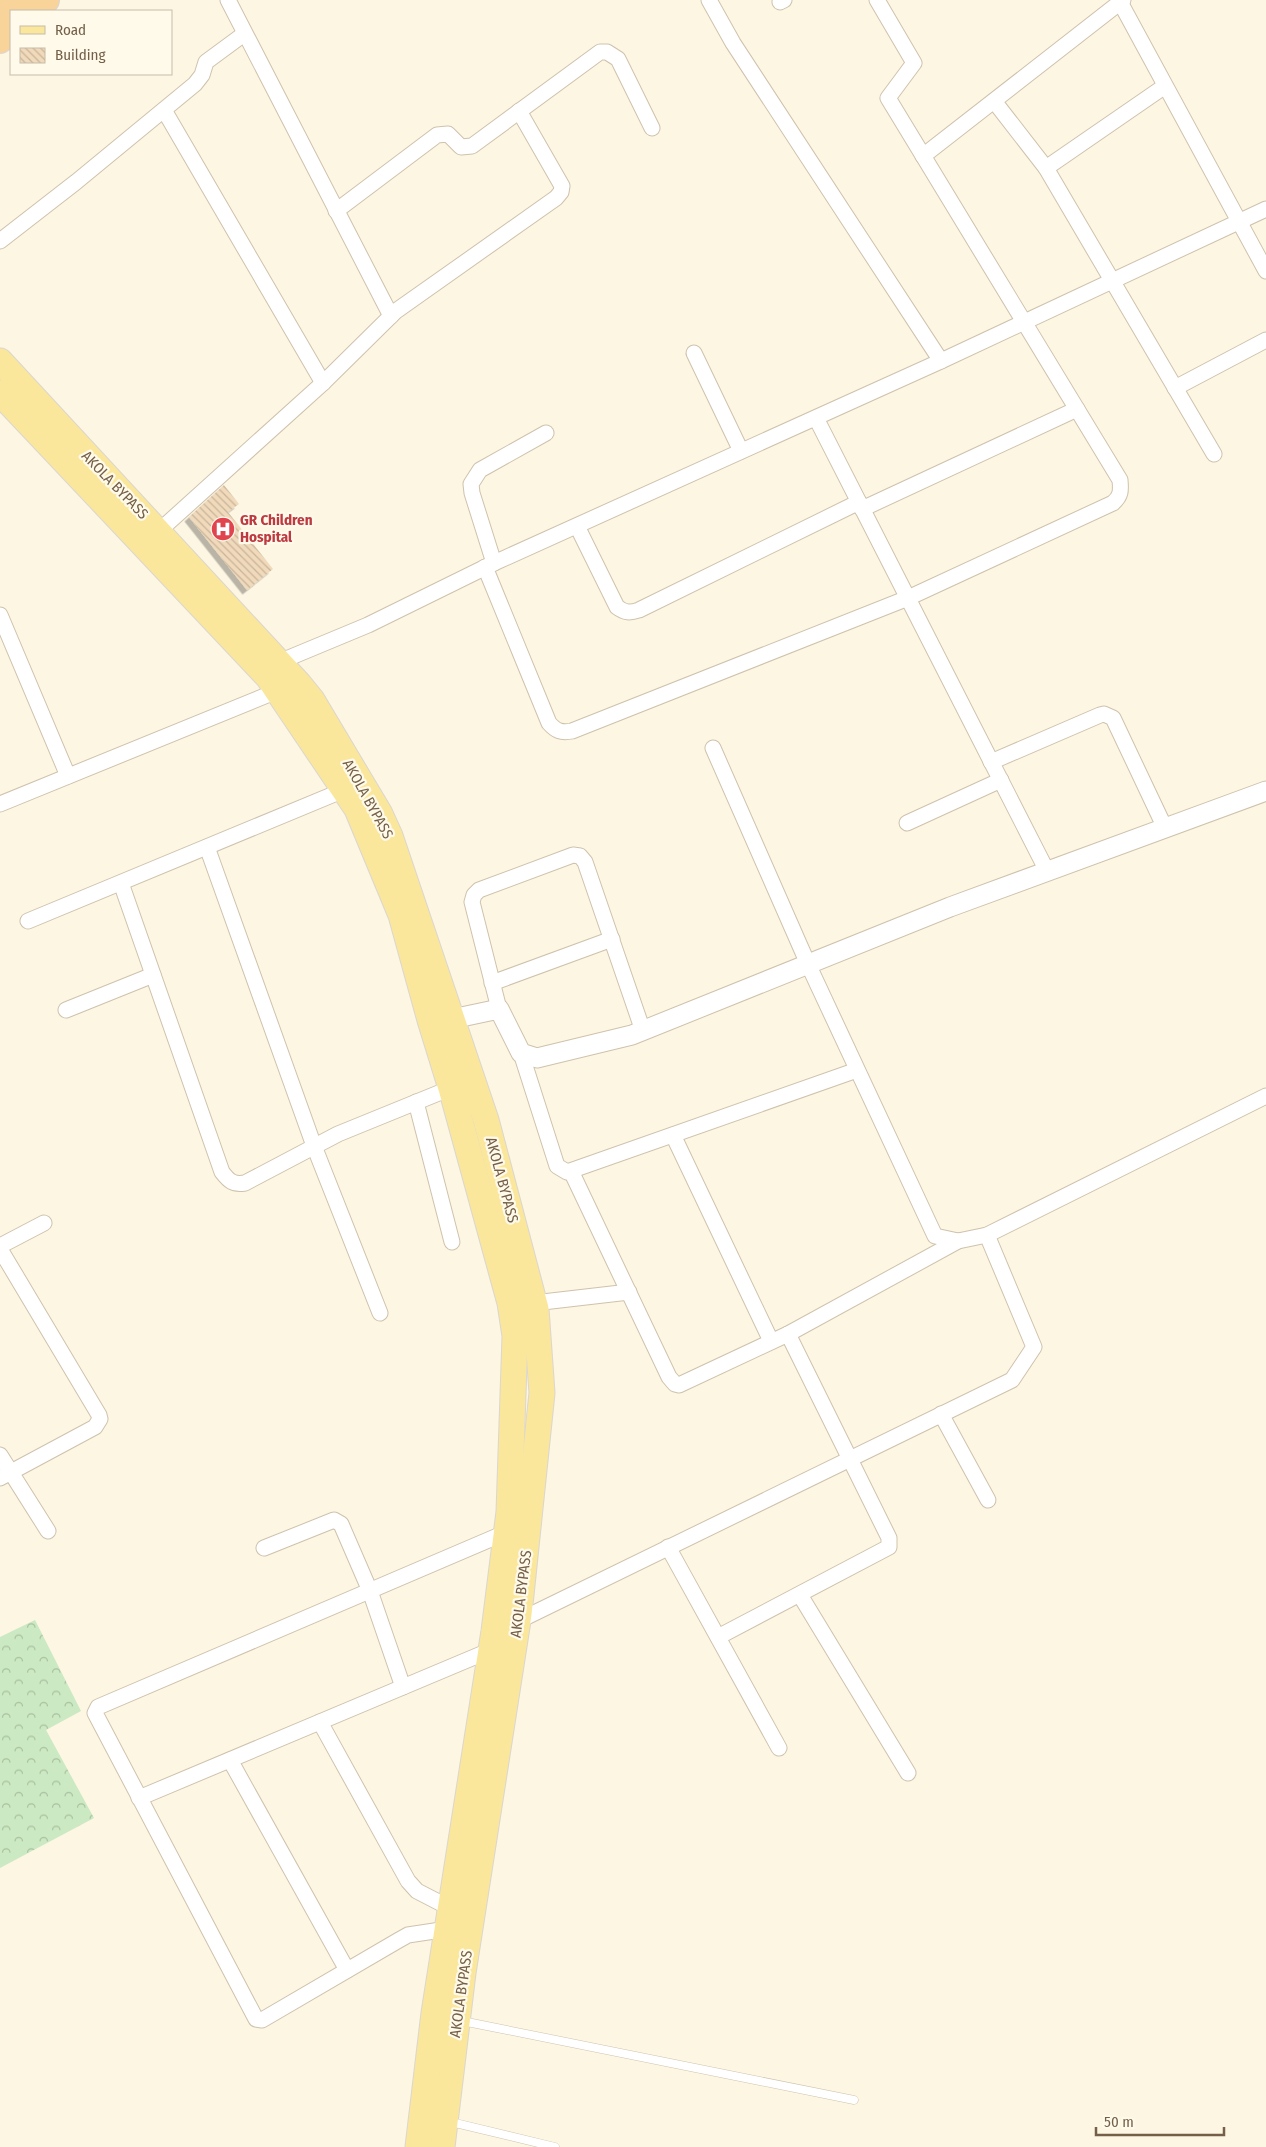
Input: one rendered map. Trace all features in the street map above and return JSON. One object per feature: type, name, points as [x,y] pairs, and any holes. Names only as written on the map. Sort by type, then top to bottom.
[{"type":"highway","points":[[0,15],[17,0]]},
{"type":"highway","points":[[34,10],[46,0]]},
{"type":"highway","points":[[0,40],[10,31]]},
{"type":"main road","name":"AKOLA BYPASS","points":[[0,362],[159,531],[312,700],[386,826],[486,1120],[534,1303],[542,1399],[510,1595],[491,1650],[456,1922],[457,2020],[442,2147]]},
{"type":"main road","name":"AKOLA BYPASS","points":[[0,392],[268,677],[357,809],[401,915],[510,1303],[515,1336],[510,1512],[507,1532],[510,1595],[518,1621],[456,1922],[434,2013],[418,2147]]},
{"type":"street","points":[[228,0],[391,316]]},
{"type":"street","points":[[709,0],[733,43],[941,361]]},
{"type":"street","points":[[546,433],[480,470],[471,484],[490,565],[548,723],[556,730],[564,733],[908,598],[1113,503],[1119,498],[1122,491],[1120,480],[888,98],[914,64],[877,0]]},
{"type":"street","points":[[923,156],[1121,1],[1266,271]]},
{"type":"street","points":[[0,241],[164,110],[199,80],[204,65],[209,59],[244,34]]},
{"type":"street","points":[[336,211],[437,135],[448,134],[461,147],[467,148],[600,52],[607,52],[618,59],[652,128]]},
{"type":"street","points":[[1046,168],[1165,86]]},
{"type":"street","points":[[994,101],[1046,168],[1214,454]]},
{"type":"street","points":[[164,110],[323,383]]},
{"type":"street","points":[[159,531],[323,383],[391,316],[556,198],[561,192],[562,186],[519,111]]},
{"type":"street","points":[[279,662],[368,625],[490,565],[941,361],[1266,209]]},
{"type":"street","points":[[1175,388],[1266,340]]},
{"type":"street","points":[[694,353],[741,452]]},
{"type":"street","points":[[577,526],[617,607],[623,612],[631,612],[639,610],[861,505],[1077,409]]},
{"type":"street","points":[[816,418],[1047,871]]},
{"type":"street","points":[[0,615],[68,776]]},
{"type":"street","points":[[0,804],[277,691]]},
{"type":"street","points":[[991,762],[1100,715],[1108,715],[1113,718],[1165,828]]},
{"type":"street","points":[[714,748],[808,964],[935,1236],[958,1241]]},
{"type":"street","points":[[907,823],[1001,780]]},
{"type":"street","points":[[28,921],[344,790]]},
{"type":"street","points":[[521,1053],[537,1058],[643,1031],[950,907],[1266,790]]},
{"type":"street","points":[[207,847],[314,1146],[380,1313]]},
{"type":"street","points":[[643,1031],[585,862],[580,856],[573,855],[479,890],[474,895],[472,902],[499,1009],[521,1053],[557,1166],[562,1170],[571,1171],[857,1070]]},
{"type":"street","points":[[121,882],[222,1172],[228,1180],[237,1184],[245,1183],[338,1134],[451,1088]]},
{"type":"street","points":[[492,983],[612,939]]},
{"type":"street","points":[[66,1010],[153,975]]},
{"type":"street","points":[[452,1019],[499,1009]]},
{"type":"street","points":[[571,1171],[669,1377],[674,1384],[679,1385],[788,1334],[958,1241],[987,1235],[1266,1096]]},
{"type":"street","points":[[416,1102],[452,1242]]},
{"type":"street","points":[[673,1135],[772,1341]]},
{"type":"street","points":[[5,1476],[95,1426],[100,1419],[0,1247],[44,1223]]},
{"type":"street","points":[[518,1621],[1012,1380],[1034,1346],[987,1235]]},
{"type":"street","points":[[534,1303],[629,1292]]},
{"type":"street","points":[[718,1637],[889,1547],[889,1538],[788,1334]]},
{"type":"street","points":[[941,1414],[988,1500]]},
{"type":"street","points":[[0,1455],[5,1476],[48,1531]]},
{"type":"street","points":[[264,1548],[334,1520],[338,1521],[370,1591],[403,1687]]},
{"type":"street","points":[[456,1922],[403,1938],[262,2020],[256,2018],[96,1716],[96,1710],[98,1707],[507,1532]]},
{"type":"street","points":[[668,1547],[779,1748]]},
{"type":"street","points":[[800,1595],[908,1773]]},
{"type":"street","points":[[139,1798],[491,1650]]},
{"type":"street","points":[[320,1722],[408,1882],[456,1922]]},
{"type":"street","points":[[230,1760],[347,1970]]},
{"type":"lane","points":[[457,2020],[854,2100]]},
{"type":"lane","points":[[445,2120],[555,2147]]},
{"type":"green space","points":[[35,1620],[81,1711],[46,1730],[94,1818],[0,1868],[0,1637]]},
{"type":"building","points":[[224,485],[239,504],[228,512],[273,569],[247,590],[189,517]]},
{"type":"place","name":"GR Children Hospital","points":[[223,529]]}]
